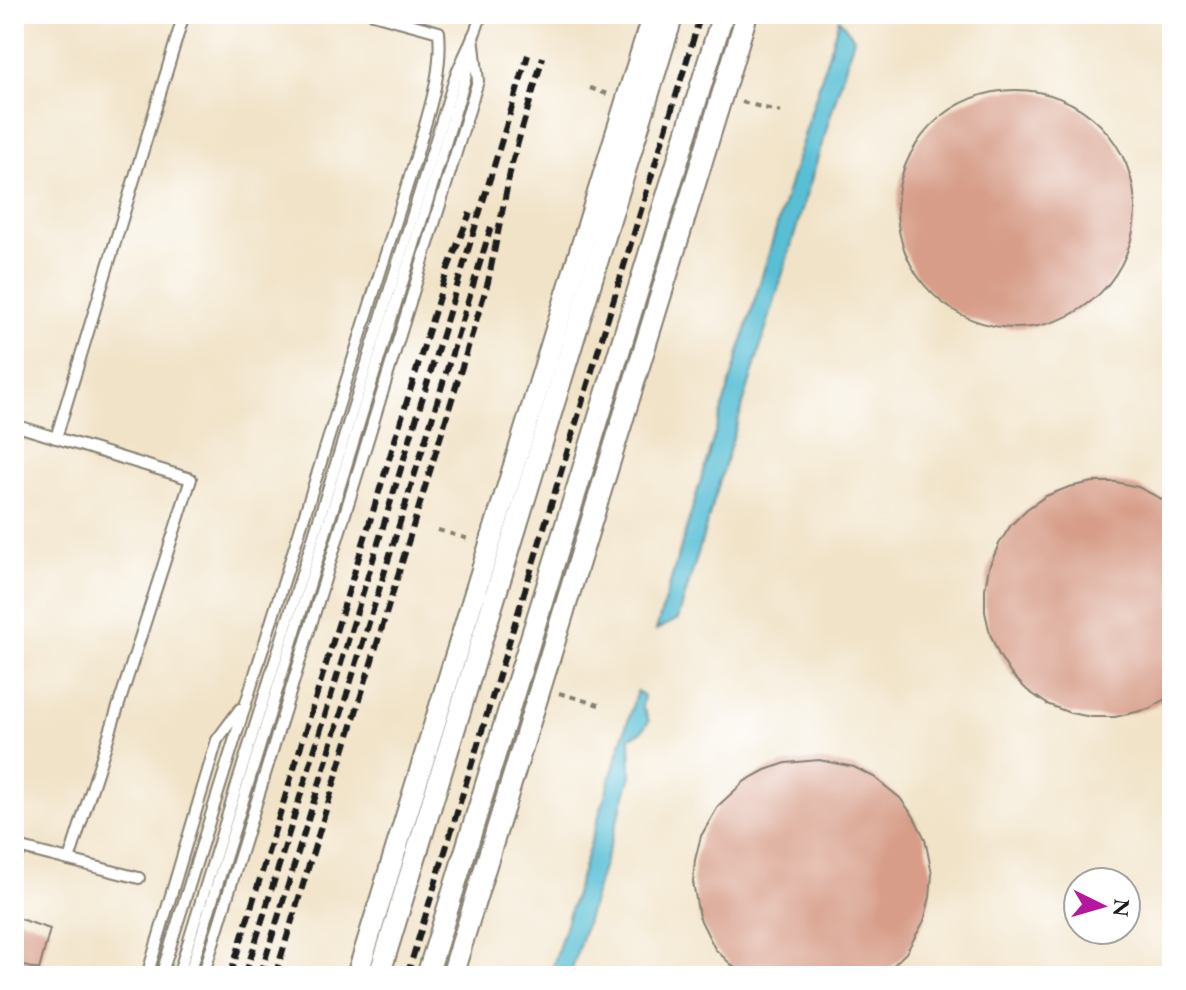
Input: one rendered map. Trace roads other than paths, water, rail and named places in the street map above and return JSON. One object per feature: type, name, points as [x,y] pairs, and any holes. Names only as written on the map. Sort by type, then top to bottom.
[{"type":"street","points":[[357,976],[653,14]]},
{"type":"street","points":[[379,976],[673,14]]},
{"type":"street","points":[[427,976],[723,14]]},
{"type":"street","points":[[452,976],[747,14]]},
{"type":"lane","points":[[56,438],[184,14]]},
{"type":"lane","points":[[161,976],[416,157],[438,77],[441,52],[439,32],[373,14]]},
{"type":"lane","points":[[178,976],[455,78],[481,14]]},
{"type":"lane","points":[[189,976],[465,79],[473,36]]},
{"type":"lane","points":[[203,976],[478,81],[473,36]]},
{"type":"lane","points":[[14,425],[191,479],[69,860]]},
{"type":"lane","points":[[147,976],[217,740],[246,701]]},
{"type":"lane","points":[[14,846],[139,878]]},
{"type":"water","points":[[839,19],[854,38],[678,619],[656,630]]},
{"type":"water","points":[[637,691],[644,696],[642,706],[649,721],[641,732],[630,737],[631,775],[570,976],[550,976]]},
{"type":"railway","points":[[407,976],[701,14]]},
{"type":"railway","points":[[245,976],[528,55]]},
{"type":"railway","points":[[275,976],[488,282],[512,163],[543,57]]},
{"type":"railway","points":[[230,976],[447,271],[470,213]]},
{"type":"railway","points":[[260,976],[491,227]]}]
